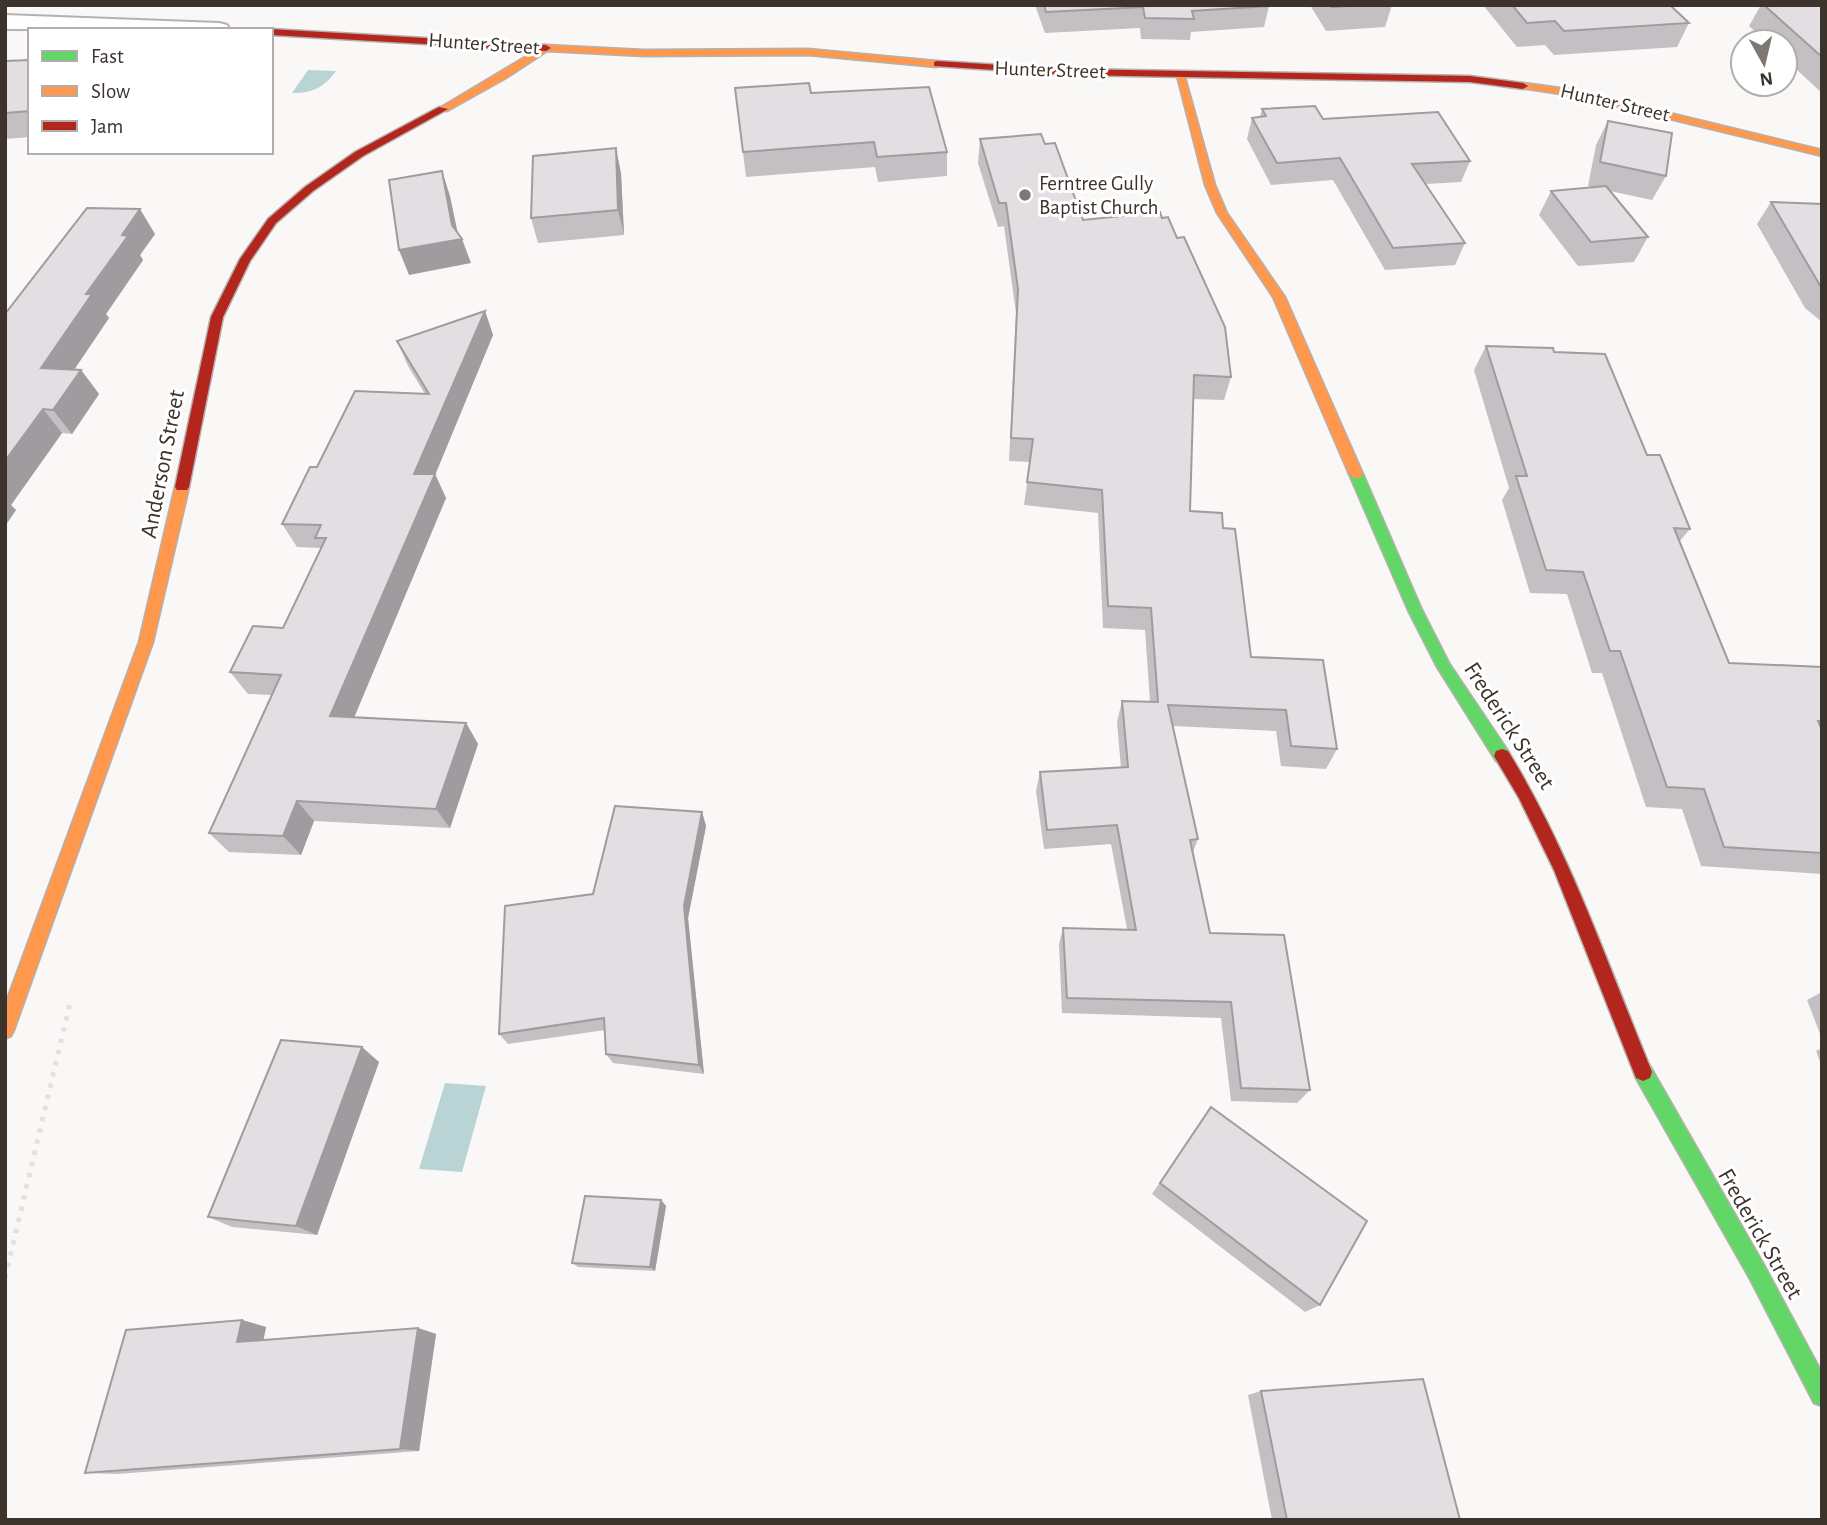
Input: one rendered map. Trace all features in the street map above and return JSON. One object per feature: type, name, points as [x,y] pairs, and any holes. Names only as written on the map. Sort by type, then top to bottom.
[{"type":"street","points":[[5,22],[166,28]]},
{"type":"street","name":"Hunter Street","points":[[273,32],[644,53],[817,53],[963,67],[1180,74],[1420,77],[1504,82],[1589,96],[1822,153]]},
{"type":"street","name":"Anderson Street","points":[[5,1030],[146,642],[168,557],[217,317],[244,261],[272,221],[309,189],[359,154],[503,76],[545,48]]},
{"type":"street","name":"Frederick Street","points":[[1180,74],[1210,185],[1234,232],[1279,297],[1415,610],[1444,667],[1514,771],[1531,802],[1561,867],[1642,1070],[1757,1272],[1822,1395]]},
{"type":"water","points":[[308,70],[336,71],[317,88],[292,93]]},
{"type":"water","points":[[445,1083],[486,1086],[462,1172],[419,1169]]},
{"type":"building","points":[[1044,5],[1269,6],[1192,11],[1194,19],[1145,18],[1143,7],[1046,12]]},
{"type":"building","points":[[1331,5],[1362,5],[1332,7]]},
{"type":"building","points":[[1512,5],[1670,5],[1689,23],[1564,31],[1555,21],[1527,23]]},
{"type":"building","points":[[1764,5],[1822,5],[1822,57],[1799,36],[1799,28],[1790,28]]},
{"type":"building","points":[[28,60],[28,111],[5,113],[5,61]]},
{"type":"building","points":[[809,83],[811,93],[929,87],[947,152],[877,157],[874,142],[743,152],[735,88]]},
{"type":"building","points":[[1315,106],[1323,119],[1438,112],[1470,161],[1412,164],[1465,243],[1393,248],[1340,158],[1277,163],[1252,118],[1266,116],[1262,109]]},
{"type":"building","points":[[1608,121],[1672,133],[1666,176],[1600,162]]},
{"type":"building","points":[[1041,134],[1045,144],[1055,143],[1083,220],[1160,212],[1162,218],[1168,217],[1177,238],[1184,237],[1225,327],[1231,377],[1194,375],[1190,511],[1222,513],[1223,528],[1235,529],[1251,657],[1323,660],[1337,749],[1291,746],[1286,710],[1168,705],[1198,839],[1190,840],[1210,933],[1284,935],[1310,1090],[1241,1088],[1231,1002],[1067,998],[1063,928],[1136,930],[1117,825],[1047,830],[1040,772],[1128,767],[1122,701],[1158,702],[1151,608],[1108,606],[1102,490],[1027,482],[1033,439],[1011,438],[1018,289],[1006,203],[999,203],[980,139]]},
{"type":"building","points":[[616,148],[618,210],[531,218],[533,156]]},
{"type":"building","points":[[442,171],[452,225],[462,239],[399,250],[389,180]]},
{"type":"building","points":[[1606,186],[1648,237],[1591,242],[1551,191]]},
{"type":"building","points":[[1771,202],[1822,204],[1822,287],[1821,287]]},
{"type":"building","points":[[87,208],[140,209],[122,235],[128,236],[86,294],[92,294],[41,368],[81,370],[53,410],[43,409],[5,461],[5,314]]},
{"type":"building","points":[[485,311],[414,474],[435,474],[330,716],[466,723],[436,809],[297,801],[283,836],[209,833],[281,675],[230,672],[253,626],[283,628],[326,538],[315,538],[321,525],[282,524],[310,467],[317,467],[355,391],[429,394],[397,341]]},
{"type":"building","points":[[1486,346],[1553,348],[1554,352],[1605,354],[1647,455],[1660,455],[1690,529],[1674,528],[1729,663],[1822,667],[1822,721],[1818,721],[1822,730],[1822,853],[1724,847],[1704,789],[1667,787],[1620,651],[1610,651],[1583,572],[1546,570],[1516,476],[1527,476]]},
{"type":"building","points":[[615,806],[702,812],[684,906],[699,1065],[606,1054],[604,1018],[499,1034],[505,906],[593,894]]},
{"type":"building","points":[[281,1040],[362,1047],[296,1226],[208,1217]]},
{"type":"building","points":[[1211,1107],[1367,1221],[1320,1305],[1160,1183]]},
{"type":"building","points":[[585,1196],[661,1200],[650,1267],[572,1263]]},
{"type":"building","points":[[242,1320],[237,1342],[418,1328],[400,1449],[85,1473],[126,1330]]},
{"type":"building","points":[[1423,1379],[1460,1520],[1287,1520],[1261,1391]]},
{"type":"traffic: fast","points":[[1356,474],[1415,610],[1444,667],[1502,756]]},
{"type":"traffic: fast","points":[[1643,1072],[1757,1272],[1822,1395]]},
{"type":"traffic: slow","points":[[443,109],[503,76],[545,48]]},
{"type":"traffic: slow","points":[[546,48],[644,53],[808,52],[937,64]]},
{"type":"traffic: slow","points":[[1179,74],[1210,185],[1222,213],[1279,297],[1356,474]]},
{"type":"traffic: slow","points":[[1523,86],[1575,93],[1822,153]]},
{"type":"traffic: slow","points":[[5,1030],[146,642],[182,487]]},
{"type":"traffic: jam","points":[[273,32],[546,48]]},
{"type":"traffic: jam","points":[[937,64],[1069,72],[1470,79],[1523,86]]},
{"type":"traffic: jam","points":[[182,487],[217,317],[244,261],[272,221],[309,189],[359,154],[443,109]]},
{"type":"traffic: jam","points":[[1502,756],[1525,793],[1563,870],[1643,1072]]},
{"type":"place","name":"Ferntree Gully Baptist Church","points":[[1025,195]]}]
